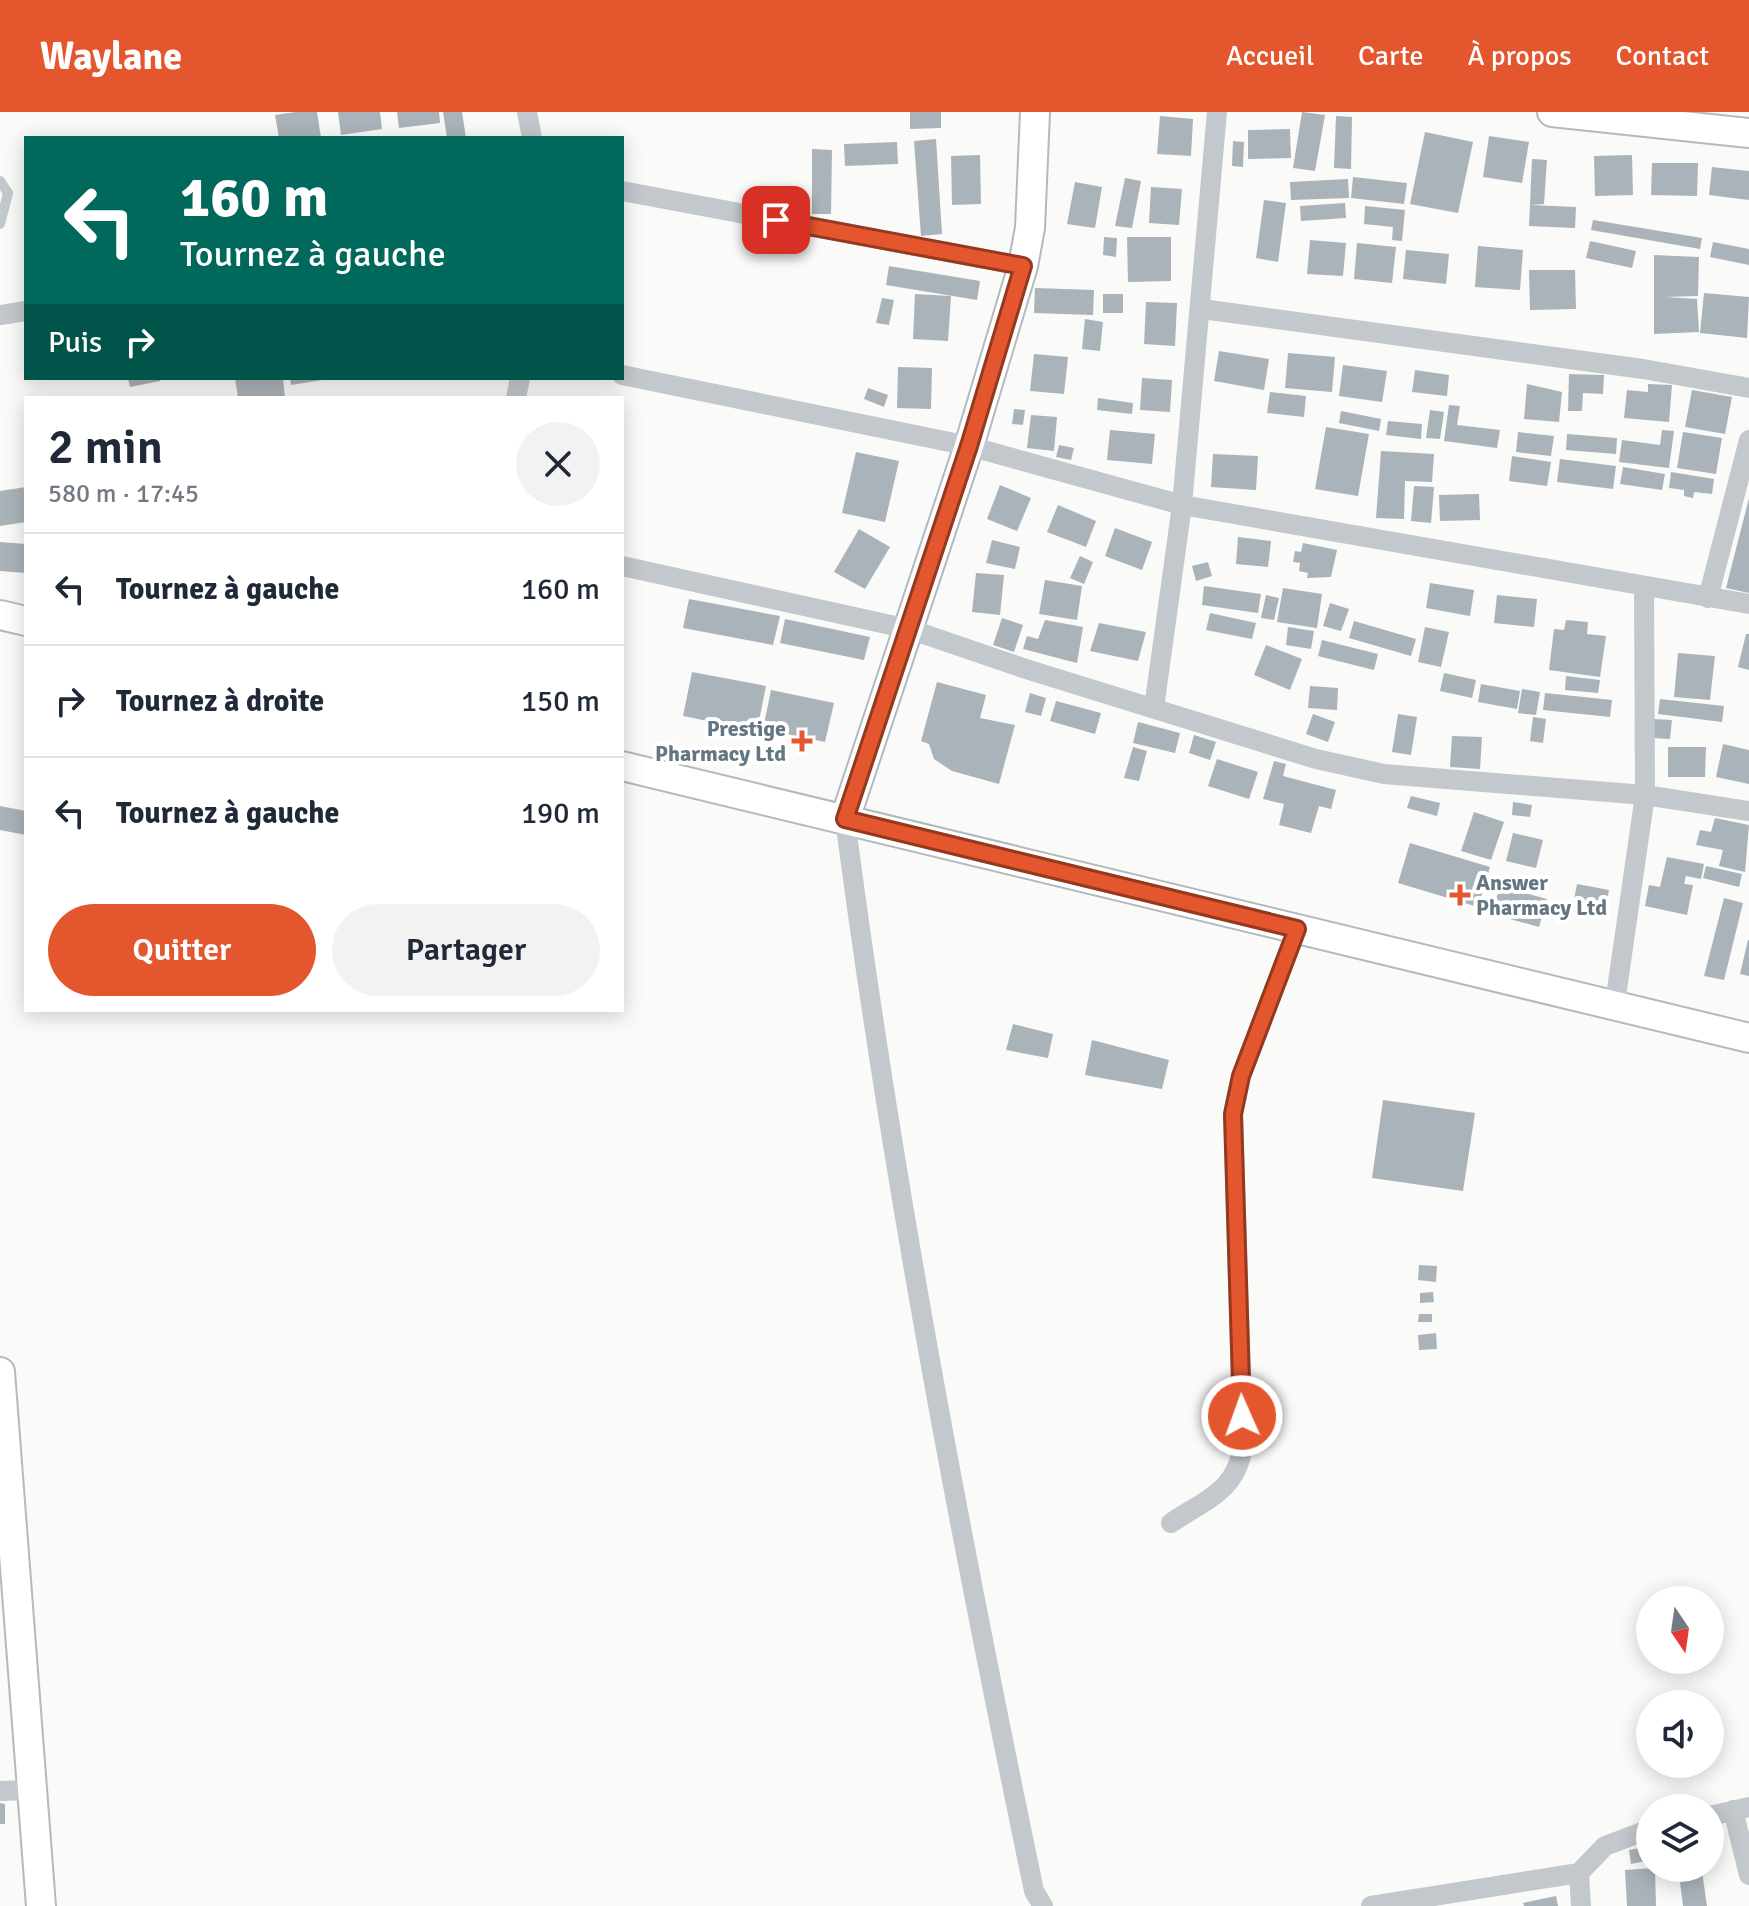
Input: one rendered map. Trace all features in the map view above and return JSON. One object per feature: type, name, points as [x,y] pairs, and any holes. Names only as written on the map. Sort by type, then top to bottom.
[{"type":"street","points":[[527,112],[532,136]]},
{"type":"street","points":[[1035,112],[1030,228],[1023,266],[969,446],[845,819],[882,1076],[980,1631],[1034,1891],[1043,1906]]},
{"type":"street","points":[[1154,708],[1182,505],[1202,309],[1217,112]]},
{"type":"street","points":[[1552,112],[1749,133]]},
{"type":"street","points":[[624,191],[1023,266]]},
{"type":"street","points":[[1202,309],[1643,369],[1749,388]]},
{"type":"street","points":[[0,315],[24,311]]},
{"type":"street","points":[[624,375],[969,446],[1182,505],[1749,604]]},
{"type":"street","points":[[1708,598],[1749,440]]},
{"type":"street","points":[[624,566],[909,629],[1316,759],[1384,774],[1645,795],[1749,811]]},
{"type":"street","points":[[1615,1003],[1645,795],[1644,588]]},
{"type":"street","points":[[0,615],[24,621]]},
{"type":"street","points":[[624,766],[1615,1003],[1749,1038]]},
{"type":"street","points":[[1171,1523],[1232,1483],[1240,1466],[1243,1446],[1233,1114],[1241,1076],[1297,929]]},
{"type":"street","points":[[0,1372],[9,1623],[31,1790],[41,1906]]},
{"type":"street","points":[[0,1791],[31,1790]]},
{"type":"street","points":[[1741,1809],[1749,1875]]},
{"type":"street","points":[[1371,1906],[1579,1873],[1605,1846],[1636,1834]]},
{"type":"street","points":[[1579,1873],[1581,1906]]},
{"type":"lane","points":[[0,181],[8,193],[0,224]]},
{"type":"building","points":[[317,112],[321,136],[279,136],[275,115]]},
{"type":"building","points":[[338,112],[380,112],[382,129],[341,135]]},
{"type":"building","points":[[397,112],[439,112],[440,123],[399,128]]},
{"type":"building","points":[[443,112],[462,112],[466,136],[447,136]]},
{"type":"building","points":[[910,112],[941,112],[941,128],[910,129]]},
{"type":"building","points":[[1302,112],[1325,115],[1315,171],[1293,168]]},
{"type":"building","points":[[1160,116],[1193,119],[1191,156],[1157,154]]},
{"type":"building","points":[[1336,116],[1352,117],[1351,169],[1334,168]]},
{"type":"building","points":[[1290,129],[1291,158],[1248,159],[1248,130]]},
{"type":"building","points":[[1425,132],[1473,142],[1458,213],[1410,204]]},
{"type":"building","points":[[1489,136],[1529,142],[1522,183],[1483,177]]},
{"type":"building","points":[[936,139],[942,234],[921,236],[914,141]]},
{"type":"building","points":[[1233,141],[1244,142],[1243,167],[1232,166]]},
{"type":"building","points":[[897,142],[898,164],[845,166],[844,144]]},
{"type":"building","points":[[812,149],[832,150],[831,214],[812,214]]},
{"type":"building","points":[[980,155],[981,204],[952,205],[951,156]]},
{"type":"building","points":[[1632,155],[1633,195],[1595,196],[1594,156]]},
{"type":"building","points":[[1532,159],[1547,160],[1544,204],[1530,205]]},
{"type":"building","points":[[1652,163],[1698,163],[1697,196],[1651,195]]},
{"type":"building","points":[[1712,167],[1749,171],[1749,200],[1709,195]]},
{"type":"building","points":[[1353,177],[1407,183],[1404,204],[1351,198]]},
{"type":"building","points":[[1125,178],[1141,181],[1132,228],[1115,226]]},
{"type":"building","points":[[1348,179],[1349,198],[1291,200],[1290,182]]},
{"type":"building","points":[[1075,182],[1102,187],[1095,228],[1067,224]]},
{"type":"building","points":[[1151,187],[1182,189],[1179,225],[1149,223]]},
{"type":"building","points":[[1264,200],[1286,203],[1278,262],[1256,258]]},
{"type":"building","points":[[1345,203],[1346,218],[1301,221],[1300,206]]},
{"type":"building","points":[[1530,205],[1576,207],[1575,228],[1529,226]]},
{"type":"building","points":[[1365,206],[1405,210],[1402,241],[1392,240],[1393,227],[1364,224]]},
{"type":"building","points":[[1593,220],[1702,238],[1700,249],[1591,230]]},
{"type":"building","points":[[1104,237],[1117,238],[1116,257],[1103,255]]},
{"type":"building","points":[[1127,237],[1171,237],[1171,281],[1128,282]]},
{"type":"building","points":[[1310,240],[1346,243],[1343,276],[1307,274]]},
{"type":"building","points":[[1590,241],[1636,251],[1632,268],[1586,258]]},
{"type":"building","points":[[1713,242],[1749,249],[1749,265],[1710,257]]},
{"type":"building","points":[[1357,243],[1396,247],[1392,283],[1354,279]]},
{"type":"building","points":[[1478,246],[1523,250],[1520,290],[1475,287]]},
{"type":"building","points":[[1406,250],[1449,254],[1446,284],[1403,279]]},
{"type":"building","points":[[1654,255],[1699,257],[1698,296],[1665,297],[1697,299],[1699,332],[1654,334]]},
{"type":"building","points":[[889,266],[980,281],[977,300],[886,285]]},
{"type":"building","points":[[1529,270],[1575,270],[1576,309],[1530,310]]},
{"type":"building","points":[[1035,288],[1094,290],[1093,315],[1034,313]]},
{"type":"building","points":[[1704,293],[1749,297],[1747,338],[1700,333]]},
{"type":"building","points":[[915,294],[951,296],[948,341],[913,339]]},
{"type":"building","points":[[1103,294],[1123,294],[1123,313],[1103,313]]},
{"type":"building","points":[[882,298],[894,300],[889,325],[876,323]]},
{"type":"building","points":[[1146,302],[1177,303],[1175,346],[1144,344]]},
{"type":"building","points":[[1085,319],[1103,322],[1100,351],[1082,349]]},
{"type":"building","points":[[1219,351],[1269,359],[1264,390],[1214,381]]},
{"type":"building","points":[[1288,353],[1335,357],[1332,392],[1285,388]]},
{"type":"building","points":[[1034,354],[1068,357],[1064,394],[1030,391]]},
{"type":"building","points":[[1343,365],[1387,371],[1382,402],[1339,396]]},
{"type":"building","points":[[898,367],[932,368],[931,409],[897,408]]},
{"type":"building","points":[[1415,370],[1449,375],[1447,396],[1412,392]]},
{"type":"building","points":[[1569,374],[1604,375],[1603,394],[1583,393],[1582,411],[1568,411]]},
{"type":"building","points":[[1142,378],[1172,380],[1170,412],[1140,410]]},
{"type":"building","points":[[128,380],[160,380],[160,381],[130,387]]},
{"type":"building","points":[[235,380],[283,380],[285,396],[238,396]]},
{"type":"building","points":[[290,380],[322,380],[291,385]]},
{"type":"building","points":[[1527,384],[1562,392],[1559,422],[1524,419]]},
{"type":"building","points":[[1648,384],[1672,385],[1669,422],[1624,418],[1627,390],[1648,392]]},
{"type":"building","points":[[868,388],[888,395],[884,407],[864,399]]},
{"type":"building","points":[[1692,390],[1732,397],[1725,434],[1685,427]]},
{"type":"building","points":[[1270,392],[1306,396],[1304,417],[1267,413]]},
{"type":"building","points":[[1098,398],[1133,403],[1132,414],[1097,410]]},
{"type":"building","points":[[1449,405],[1460,406],[1457,425],[1500,430],[1497,448],[1444,441]]},
{"type":"building","points":[[1014,409],[1025,410],[1023,425],[1012,424]]},
{"type":"building","points":[[1430,410],[1444,412],[1440,439],[1426,438]]},
{"type":"building","points":[[1341,411],[1381,419],[1379,431],[1339,423]]},
{"type":"building","points":[[1031,415],[1057,417],[1054,451],[1027,448]]},
{"type":"building","points":[[1388,421],[1422,424],[1421,439],[1386,435]]},
{"type":"building","points":[[1326,427],[1369,434],[1358,496],[1315,489]]},
{"type":"building","points":[[1110,430],[1155,434],[1152,464],[1107,460]]},
{"type":"building","points":[[1662,430],[1674,431],[1669,468],[1619,462],[1622,440],[1660,445]]},
{"type":"building","points":[[1518,432],[1554,436],[1551,456],[1516,452]]},
{"type":"building","points":[[1683,432],[1722,438],[1716,474],[1677,468]]},
{"type":"building","points":[[1567,434],[1617,438],[1616,454],[1566,450]]},
{"type":"building","points":[[1059,445],[1074,448],[1071,460],[1056,457]]},
{"type":"building","points":[[1381,451],[1434,454],[1432,482],[1405,481],[1404,519],[1376,518]]},
{"type":"building","points":[[856,452],[899,461],[885,522],[842,513]]},
{"type":"building","points":[[1213,454],[1258,456],[1256,490],[1211,487]]},
{"type":"building","points":[[1512,456],[1551,462],[1547,486],[1509,481]]},
{"type":"building","points":[[1560,459],[1616,466],[1613,489],[1557,482]]},
{"type":"building","points":[[1623,467],[1665,474],[1662,490],[1620,484]]},
{"type":"building","points":[[1671,472],[1714,479],[1712,494],[1694,492],[1693,498],[1684,496],[1684,490],[1669,488]]},
{"type":"building","points":[[1000,485],[1031,498],[1017,531],[987,519]]},
{"type":"building","points":[[1414,486],[1434,487],[1431,523],[1411,521]]},
{"type":"building","points":[[24,487],[24,522],[0,526],[0,491]]},
{"type":"building","points":[[1479,494],[1480,520],[1440,521],[1439,495]]},
{"type":"building","points":[[1749,498],[1749,593],[1726,588]]},
{"type":"building","points":[[1058,505],[1096,521],[1086,547],[1047,532]]},
{"type":"building","points":[[1115,528],[1152,542],[1142,570],[1105,556]]},
{"type":"building","points":[[859,529],[890,547],[865,589],[834,572]]},
{"type":"building","points":[[1238,537],[1271,541],[1268,567],[1236,564]]},
{"type":"building","points":[[992,540],[1020,547],[1015,569],[986,563]]},
{"type":"building","points":[[0,542],[24,544],[24,573],[0,571]]},
{"type":"building","points":[[1303,543],[1337,550],[1331,577],[1307,578],[1308,573],[1299,571],[1300,563],[1293,562],[1295,551],[1301,552]]},
{"type":"building","points":[[1080,556],[1093,562],[1084,584],[1070,578]]},
{"type":"building","points":[[1208,562],[1212,576],[1196,581],[1192,566]]},
{"type":"building","points":[[976,573],[1004,575],[1000,615],[972,612]]},
{"type":"building","points":[[1045,580],[1082,586],[1077,620],[1039,614]]},
{"type":"building","points":[[1430,583],[1474,590],[1470,616],[1426,608]]},
{"type":"building","points":[[1204,586],[1261,594],[1258,613],[1202,605]]},
{"type":"building","points":[[1283,588],[1322,594],[1317,628],[1277,622]]},
{"type":"building","points":[[1266,595],[1279,598],[1274,620],[1261,618]]},
{"type":"building","points":[[1497,595],[1537,599],[1534,627],[1494,623]]},
{"type":"building","points":[[689,599],[780,616],[773,645],[683,628]]},
{"type":"building","points":[[1330,603],[1349,609],[1341,631],[1323,626]]},
{"type":"building","points":[[1210,613],[1256,623],[1252,639],[1206,630]]},
{"type":"building","points":[[1002,618],[1023,625],[1014,652],[993,645]]},
{"type":"building","points":[[785,619],[870,637],[864,660],[780,643]]},
{"type":"building","points":[[1045,620],[1083,627],[1077,663],[1023,649],[1027,636],[1038,639]]},
{"type":"building","points":[[1566,620],[1588,622],[1587,634],[1606,636],[1600,677],[1549,670],[1554,629],[1564,630]]},
{"type":"building","points":[[1354,621],[1416,639],[1411,656],[1349,638]]},
{"type":"building","points":[[1099,623],[1146,632],[1138,661],[1090,651]]},
{"type":"building","points":[[1288,627],[1314,631],[1311,649],[1286,645]]},
{"type":"building","points":[[1425,627],[1449,632],[1441,667],[1418,662]]},
{"type":"building","points":[[1746,634],[1749,634],[1749,670],[1738,667]]},
{"type":"building","points":[[1322,640],[1378,654],[1374,670],[1318,656]]},
{"type":"building","points":[[1266,645],[1302,659],[1290,690],[1254,675]]},
{"type":"building","points":[[1678,653],[1715,656],[1710,700],[1674,697]]},
{"type":"building","points":[[692,672],[766,686],[757,731],[683,716]]},
{"type":"building","points":[[1444,673],[1476,680],[1472,698],[1440,691]]},
{"type":"building","points":[[1566,676],[1600,680],[1598,693],[1565,690]]},
{"type":"building","points":[[937,682],[986,695],[980,718],[1015,725],[999,784],[952,771],[934,759],[929,744],[921,741]]},
{"type":"building","points":[[1481,684],[1520,691],[1517,709],[1478,702]]},
{"type":"building","points":[[1310,686],[1338,688],[1337,710],[1308,708]]},
{"type":"building","points":[[1522,689],[1540,692],[1536,715],[1518,713]]},
{"type":"building","points":[[771,690],[834,703],[825,742],[763,729]]},
{"type":"building","points":[[1030,693],[1046,698],[1041,716],[1025,712]]},
{"type":"building","points":[[1545,693],[1612,700],[1610,717],[1543,710]]},
{"type":"building","points":[[1660,699],[1724,706],[1722,722],[1658,714]]},
{"type":"building","points":[[1056,701],[1101,713],[1095,734],[1050,721]]},
{"type":"building","points":[[1313,714],[1335,722],[1328,742],[1306,734]]},
{"type":"building","points":[[1398,714],[1417,717],[1411,755],[1392,752]]},
{"type":"building","points":[[1533,717],[1546,719],[1543,743],[1530,741]]},
{"type":"building","points":[[1654,719],[1672,720],[1670,739],[1653,738]]},
{"type":"building","points":[[1138,722],[1180,733],[1175,753],[1133,743]]},
{"type":"building","points":[[1194,735],[1216,742],[1210,760],[1189,753]]},
{"type":"building","points":[[1452,736],[1482,737],[1480,769],[1450,767]]},
{"type":"building","points":[[1723,744],[1749,750],[1749,784],[1716,777]]},
{"type":"building","points":[[1133,747],[1147,751],[1139,781],[1124,778]]},
{"type":"building","points":[[1668,747],[1706,747],[1705,777],[1668,777]]},
{"type":"building","points":[[1217,759],[1258,772],[1249,799],[1208,786]]},
{"type":"building","points":[[1274,761],[1286,764],[1283,776],[1336,790],[1331,809],[1319,806],[1311,833],[1279,825],[1284,804],[1263,799]]},
{"type":"building","points":[[1411,796],[1440,803],[1437,816],[1407,808]]},
{"type":"building","points":[[1513,802],[1532,805],[1530,817],[1512,815]]},
{"type":"building","points":[[0,806],[24,811],[24,835],[0,830]]},
{"type":"building","points":[[1474,812],[1504,822],[1491,860],[1461,851]]},
{"type":"building","points":[[1715,818],[1749,825],[1745,872],[1719,866],[1723,850],[1696,845],[1700,830],[1711,832]]},
{"type":"building","points":[[1513,833],[1543,840],[1536,868],[1506,861]]},
{"type":"building","points":[[1410,843],[1490,867],[1478,907],[1398,883]]},
{"type":"building","points":[[1667,857],[1704,864],[1701,879],[1686,876],[1684,884],[1693,885],[1687,915],[1645,906],[1649,885],[1660,887]]},
{"type":"building","points":[[1706,866],[1742,874],[1739,887],[1703,878]]},
{"type":"building","points":[[1577,884],[1609,890],[1605,911],[1573,905]]},
{"type":"building","points":[[1500,886],[1547,899],[1539,927],[1492,914]]},
{"type":"building","points":[[1724,898],[1743,903],[1724,980],[1704,976]]},
{"type":"building","points":[[1749,940],[1749,976],[1740,974]]},
{"type":"building","points":[[1013,1024],[1053,1034],[1048,1058],[1006,1050]]},
{"type":"building","points":[[1092,1040],[1169,1060],[1162,1089],[1085,1075]]},
{"type":"building","points":[[1383,1100],[1475,1113],[1463,1191],[1372,1178]]},
{"type":"building","points":[[1419,1265],[1437,1266],[1436,1282],[1418,1280]]},
{"type":"building","points":[[1433,1292],[1434,1302],[1420,1303],[1420,1293]]},
{"type":"building","points":[[1419,1314],[1432,1314],[1432,1322],[1418,1322]]},
{"type":"building","points":[[1436,1333],[1437,1349],[1419,1350],[1418,1335]]},
{"type":"building","points":[[0,1803],[5,1804],[5,1824],[0,1824]]},
{"type":"building","points":[[1636,1849],[1636,1863],[1631,1864],[1629,1850]]},
{"type":"building","points":[[1636,1869],[1636,1882],[1655,1882],[1656,1906],[1627,1906],[1625,1870]]},
{"type":"building","points":[[1680,1882],[1704,1882],[1707,1906],[1683,1906]]},
{"type":"building","points":[[1556,1896],[1558,1906],[1524,1906],[1523,1903]]},
{"type":"place","name":"Prestige Pharmacy Ltd","points":[[802,741]]},
{"type":"place","name":"Answer Pharmacy Ltd","points":[[1460,895]]},
{"type":"route","points":[[776,220],[1023,266],[969,446],[845,819],[1297,929],[1241,1076],[1233,1114],[1242,1416]]}]
